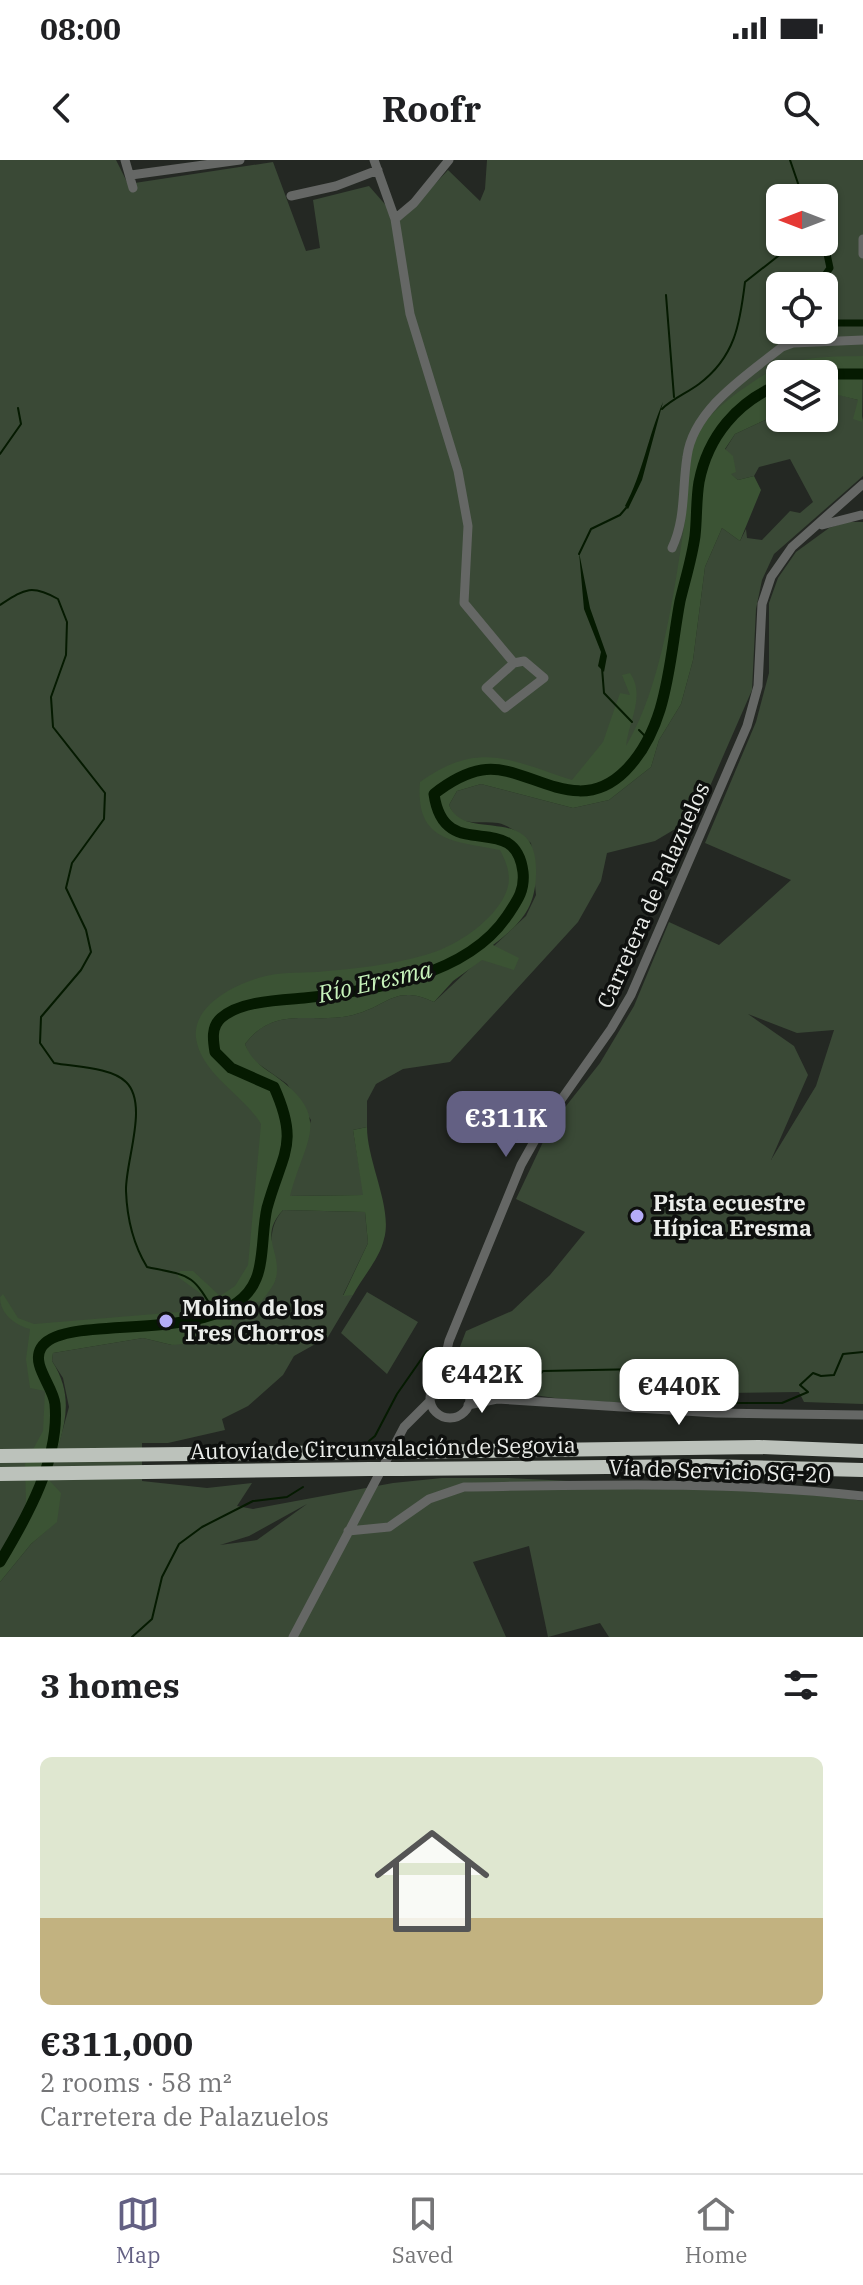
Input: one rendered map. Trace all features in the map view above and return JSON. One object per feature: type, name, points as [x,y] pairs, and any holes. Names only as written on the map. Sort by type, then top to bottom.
[{"type":"highway","name":"Autovía de Circunvalación de Segovia","points":[[0,1456],[759,1447],[863,1451]]},
{"type":"highway","name":"Autovía de Circunvalación de Segovia","points":[[0,1474],[730,1466],[863,1470]]},
{"type":"street","points":[[125,160],[133,188]]},
{"type":"street","points":[[131,175],[240,160]]},
{"type":"street","points":[[396,223],[449,160]]},
{"type":"street","points":[[291,196],[336,186],[376,165],[396,223],[410,314],[458,471],[468,526],[464,603],[514,663]]},
{"type":"street","points":[[863,239],[863,254]]},
{"type":"street","points":[[672,548],[683,520],[685,476],[692,436],[709,410],[782,347],[793,343],[863,340]]},
{"type":"street","points":[[860,487],[857,503],[862,514]]},
{"type":"street","name":"Carretera de Palazuelos","points":[[440,1380],[449,1341],[521,1165],[544,1124],[627,1002],[747,726],[758,686],[763,595],[782,558],[860,487]]},
{"type":"street","points":[[841,507],[862,514]]},
{"type":"street","points":[[815,527],[862,514]]},
{"type":"street","points":[[524,661],[544,678],[505,708],[486,688],[514,663],[524,661]]},
{"type":"street","points":[[446,1358],[455,1378],[467,1387],[497,1399]]},
{"type":"street","points":[[293,1637],[404,1427],[430,1401],[432,1389],[440,1380],[455,1378]]},
{"type":"street","points":[[467,1387],[468,1405]]},
{"type":"street","points":[[414,1417],[437,1413],[455,1417],[468,1405],[497,1399],[716,1413],[863,1415]]},
{"type":"street","points":[[430,1401],[437,1413]]},
{"type":"street","name":"Vía de Servicio SG-20","points":[[348,1531],[389,1527],[429,1499],[464,1487],[710,1485],[785,1487],[863,1496]]},
{"type":"shaded area","points":[[0,160],[116,160],[128,184],[273,162],[306,251],[320,248],[313,200],[369,186],[390,210],[404,217],[448,170],[480,201],[485,189],[487,160],[863,160],[863,374],[838,374],[838,360],[766,360],[766,386],[724,423],[666,688],[606,786],[465,777],[437,815],[487,836],[523,871],[486,942],[212,1032],[274,1087],[256,1279],[219,1310],[44,1344],[55,1405],[18,1532],[0,1562]]},
{"type":"shaded area","points":[[863,356],[862,422],[853,419],[858,400],[838,395],[838,360],[802,360]]},
{"type":"shaded area","points":[[766,374],[766,420],[735,434],[725,449],[733,456],[736,472],[731,474],[738,480],[754,476],[761,490],[740,541],[722,528],[705,567],[693,660],[681,704],[659,740],[651,767],[609,800],[573,808],[481,784],[457,791],[449,805],[457,816],[470,822],[514,830],[526,838],[534,852],[536,875],[533,898],[524,916],[493,945],[519,958],[514,970],[482,960],[453,981],[434,1002],[410,995],[400,996],[353,1015],[282,1020],[269,1024],[245,1044],[257,1062],[293,1090],[309,1117],[307,1144],[290,1196],[363,1195],[353,1130],[367,1127],[385,1213],[386,1227],[379,1253],[353,1295],[343,1296],[368,1243],[365,1212],[283,1210],[272,1228],[271,1236],[277,1268],[274,1284],[262,1301],[252,1303],[233,1317],[231,1325],[218,1337],[204,1342],[172,1345],[143,1338],[53,1353],[52,1361],[60,1376],[66,1405],[62,1434],[49,1480],[61,1493],[57,1522],[31,1544],[0,1582],[0,1557],[14,1539],[26,1502],[25,1464],[43,1431],[45,1391],[30,1388],[26,1359],[30,1329],[9,1318],[0,1297],[3,1294],[18,1318],[34,1324],[191,1311],[211,1301],[178,1277],[180,1271],[193,1271],[220,1296],[235,1286],[248,1265],[261,1124],[214,1073],[199,1051],[196,1038],[201,1016],[218,998],[252,980],[275,974],[385,964],[435,952],[466,936],[499,905],[507,891],[509,878],[500,850],[453,840],[431,828],[420,802],[420,782],[460,761],[478,758],[512,761],[572,780],[603,742],[620,693],[630,695],[622,675],[630,673],[635,682],[636,700],[626,746],[649,695],[665,637],[685,521],[688,461],[693,442],[715,411]]},
{"type":"shaded area","points":[[838,394],[858,400],[863,420],[863,476],[774,554],[762,580],[756,609],[752,690],[697,816],[655,841],[607,853],[601,881],[578,922],[450,1062],[403,1069],[376,1084],[367,1101],[367,1127],[353,1130],[364,1195],[289,1196],[311,1120],[287,1084],[250,1058],[245,1044],[269,1024],[282,1020],[353,1015],[400,996],[410,995],[434,1002],[526,916],[536,895],[531,843],[503,824],[469,822],[458,818],[449,805],[457,791],[481,784],[573,808],[609,800],[651,767],[659,740],[681,704],[693,660],[705,567],[722,528],[740,541],[746,529],[747,538],[762,540],[790,511],[800,513],[813,502],[790,459],[759,467],[754,476],[738,480],[730,474],[725,450],[735,434],[766,420],[766,432],[838,432]]},
{"type":"shaded area","points":[[663,402],[642,480],[628,509],[625,506]]},
{"type":"shaded area","points":[[847,522],[863,522],[863,1404],[804,1402],[799,1392],[724,1393],[716,1401],[657,1403],[581,1400],[509,1389],[480,1379],[460,1364],[458,1352],[466,1331],[512,1311],[550,1275],[585,1232],[516,1199],[551,1125],[600,1063],[634,1006],[669,922],[719,945],[791,880],[705,843],[756,722],[769,673],[769,603],[778,578],[796,552],[829,528]],"holes":[[[748,1014],[797,1033],[834,1030],[816,1086],[771,1160],[808,1075],[794,1046]]]},
{"type":"shaded area","points":[[579,552],[590,608],[607,656],[604,672],[598,666],[601,652],[584,609]]},
{"type":"shaded area","points":[[283,1210],[365,1212],[368,1243],[343,1295],[353,1295],[328,1337],[294,1356],[283,1375],[248,1406],[222,1419],[225,1430],[168,1443],[142,1443],[142,1481],[207,1488],[252,1483],[237,1506],[253,1509],[393,1483],[442,1478],[508,1478],[814,1493],[863,1501],[863,1637],[609,1637],[600,1623],[548,1637],[529,1546],[473,1562],[506,1637],[0,1637],[0,1582],[31,1544],[57,1521],[49,1480],[69,1407],[63,1378],[52,1361],[53,1353],[143,1338],[172,1345],[232,1317],[252,1303],[276,1278],[272,1234]],"holes":[[[307,1504],[257,1540],[220,1545],[249,1536]]]},
{"type":"shaded area","points":[[367,1292],[418,1322],[387,1374],[341,1333]]},
{"type":"waterway","points":[[790,160],[798,184]]},
{"type":"waterway","points":[[662,409],[699,384],[721,363],[738,326],[745,282],[778,256]]},
{"type":"waterway","points":[[827,256],[830,268],[827,272]]},
{"type":"waterway","points":[[666,295],[674,397]]},
{"type":"waterway","points":[[838,323],[863,323]]},
{"type":"waterway","name":"Río Eresma","points":[[838,374],[863,374]]},
{"type":"waterway","name":"Río Eresma","points":[[0,1562],[40,1487],[52,1446],[55,1404],[39,1361],[41,1348],[55,1337],[80,1331],[181,1322],[213,1315],[239,1301],[256,1279],[267,1208],[286,1149],[286,1123],[274,1087],[231,1068],[215,1052],[216,1025],[229,1012],[249,1005],[358,991],[416,977],[468,953],[490,936],[507,916],[521,890],[523,872],[517,853],[507,843],[494,838],[464,834],[451,828],[440,816],[434,794],[456,779],[482,770],[499,770],[570,790],[588,790],[607,785],[625,771],[640,753],[651,734],[665,691],[680,601],[694,544],[697,496],[703,465],[727,422],[750,400],[766,391]]},
{"type":"waterway","points":[[0,454],[21,424],[18,408]]},
{"type":"waterway","points":[[579,554],[591,529],[620,515],[626,508]]},
{"type":"waterway","points":[[0,605],[28,590],[41,591],[58,599],[67,622],[66,655],[51,697],[53,727],[105,793],[104,819],[72,863],[66,888],[86,930],[91,952],[81,970],[41,1017],[40,1043],[54,1063],[111,1073],[126,1082],[133,1092],[136,1119],[126,1191],[134,1240],[147,1267],[189,1278],[201,1290],[215,1313]]},
{"type":"waterway","points":[[602,668],[604,693],[632,722]]},
{"type":"waterway","points":[[639,730],[649,740]]},
{"type":"waterway","points":[[369,1441],[427,1351],[437,1353]]},
{"type":"waterway","points":[[456,1359],[481,1366],[497,1363],[508,1382],[529,1386],[543,1371],[642,1369],[654,1372],[678,1388],[731,1403],[782,1403],[808,1392],[800,1385],[813,1373],[834,1375],[843,1354],[863,1352]]},
{"type":"waterway","points":[[132,1637],[152,1619],[162,1577],[179,1544],[202,1527],[253,1501],[287,1497],[303,1487]]},
{"type":"place","name":"Pista ecuestre Hípica Eresma","points":[[637,1216]]},
{"type":"place","name":"Molino de los Tres Chorros","points":[[166,1321]]}]
